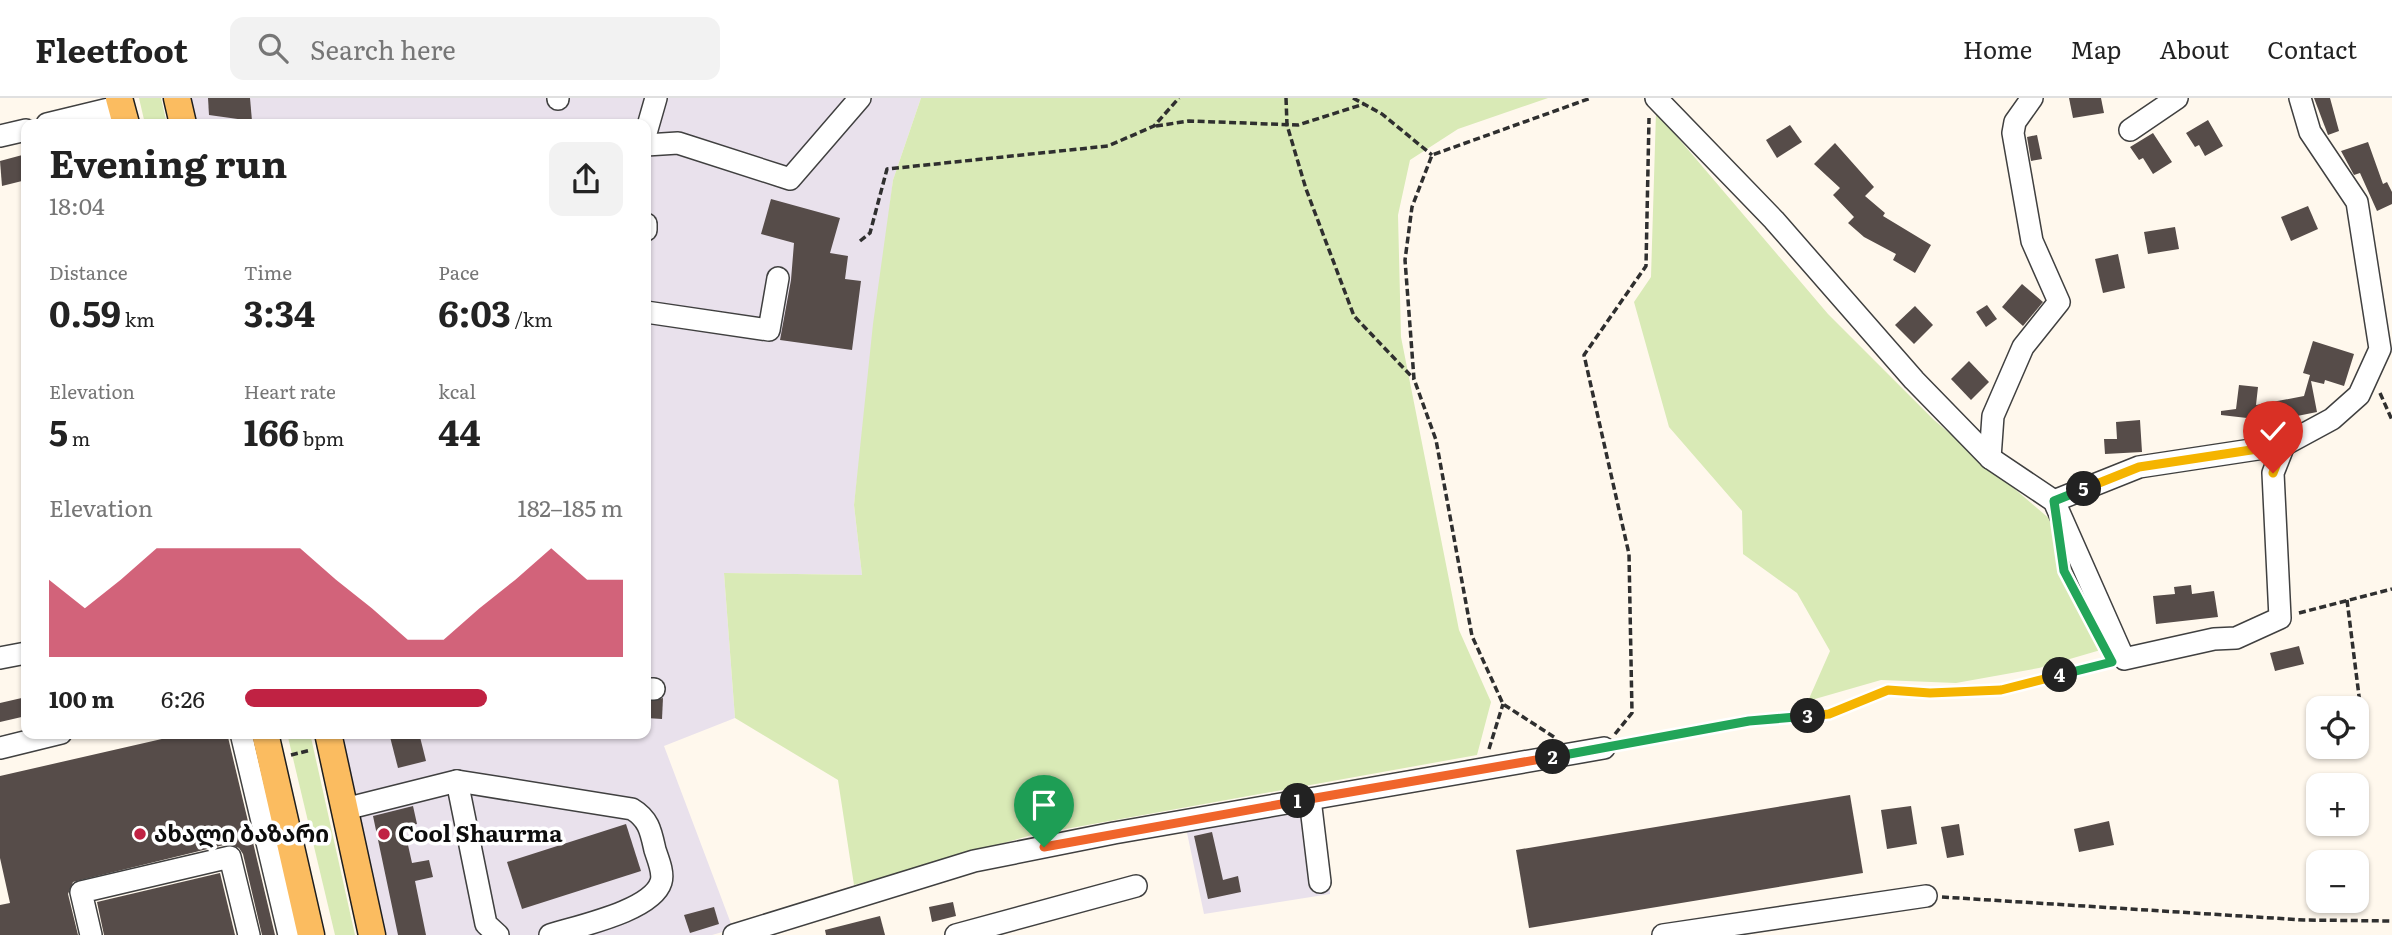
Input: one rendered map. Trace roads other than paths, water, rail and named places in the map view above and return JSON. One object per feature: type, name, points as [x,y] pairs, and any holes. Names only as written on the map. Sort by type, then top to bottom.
[{"type":"main road","points":[[177,98],[182,119]]},
{"type":"main road","points":[[266,739],[311,935]]},
{"type":"main road","points":[[329,739],[372,935]]},
{"type":"street","points":[[650,119],[656,98]]},
{"type":"street","points":[[651,145],[678,143],[790,178],[860,98]]},
{"type":"street","points":[[1990,458],[1993,416],[2023,347],[2059,302],[2032,240],[2013,133],[2015,122],[2032,98]]},
{"type":"street","points":[[2130,130],[2177,98]]},
{"type":"street","points":[[2054,501],[2139,467],[2284,445],[2332,419],[2359,395],[2380,349],[2357,202],[2310,132],[2300,98]]},
{"type":"street","points":[[1653,105],[1774,220],[1914,380],[1990,458],[2054,501],[2124,659],[2214,639],[2236,638],[2280,618],[2273,473],[2284,445]]},
{"type":"street","points":[[72,119],[122,109]]},
{"type":"street","points":[[0,136],[21,131]]},
{"type":"street","points":[[651,313],[769,330],[778,278]]},
{"type":"street","points":[[0,658],[21,654]]},
{"type":"street","points":[[0,748],[37,739]]},
{"type":"street","points":[[242,739],[289,935]]},
{"type":"street","points":[[734,935],[974,861],[1604,748]]},
{"type":"street","points":[[345,809],[457,781],[632,809],[643,816],[650,827],[662,878],[656,894],[632,908],[550,935]]},
{"type":"street","points":[[457,781],[486,924],[498,935]]},
{"type":"street","points":[[1310,799],[1320,882]]},
{"type":"street","points":[[91,935],[81,892],[230,857],[248,935]]},
{"type":"street","points":[[956,935],[1136,886]]},
{"type":"street","points":[[1663,935],[1926,896]]},
{"type":"place","name":"ახალი ბაზარი","points":[[140,834]]},
{"type":"place","name":"Cool Shaurma","points":[[384,834]]}]
